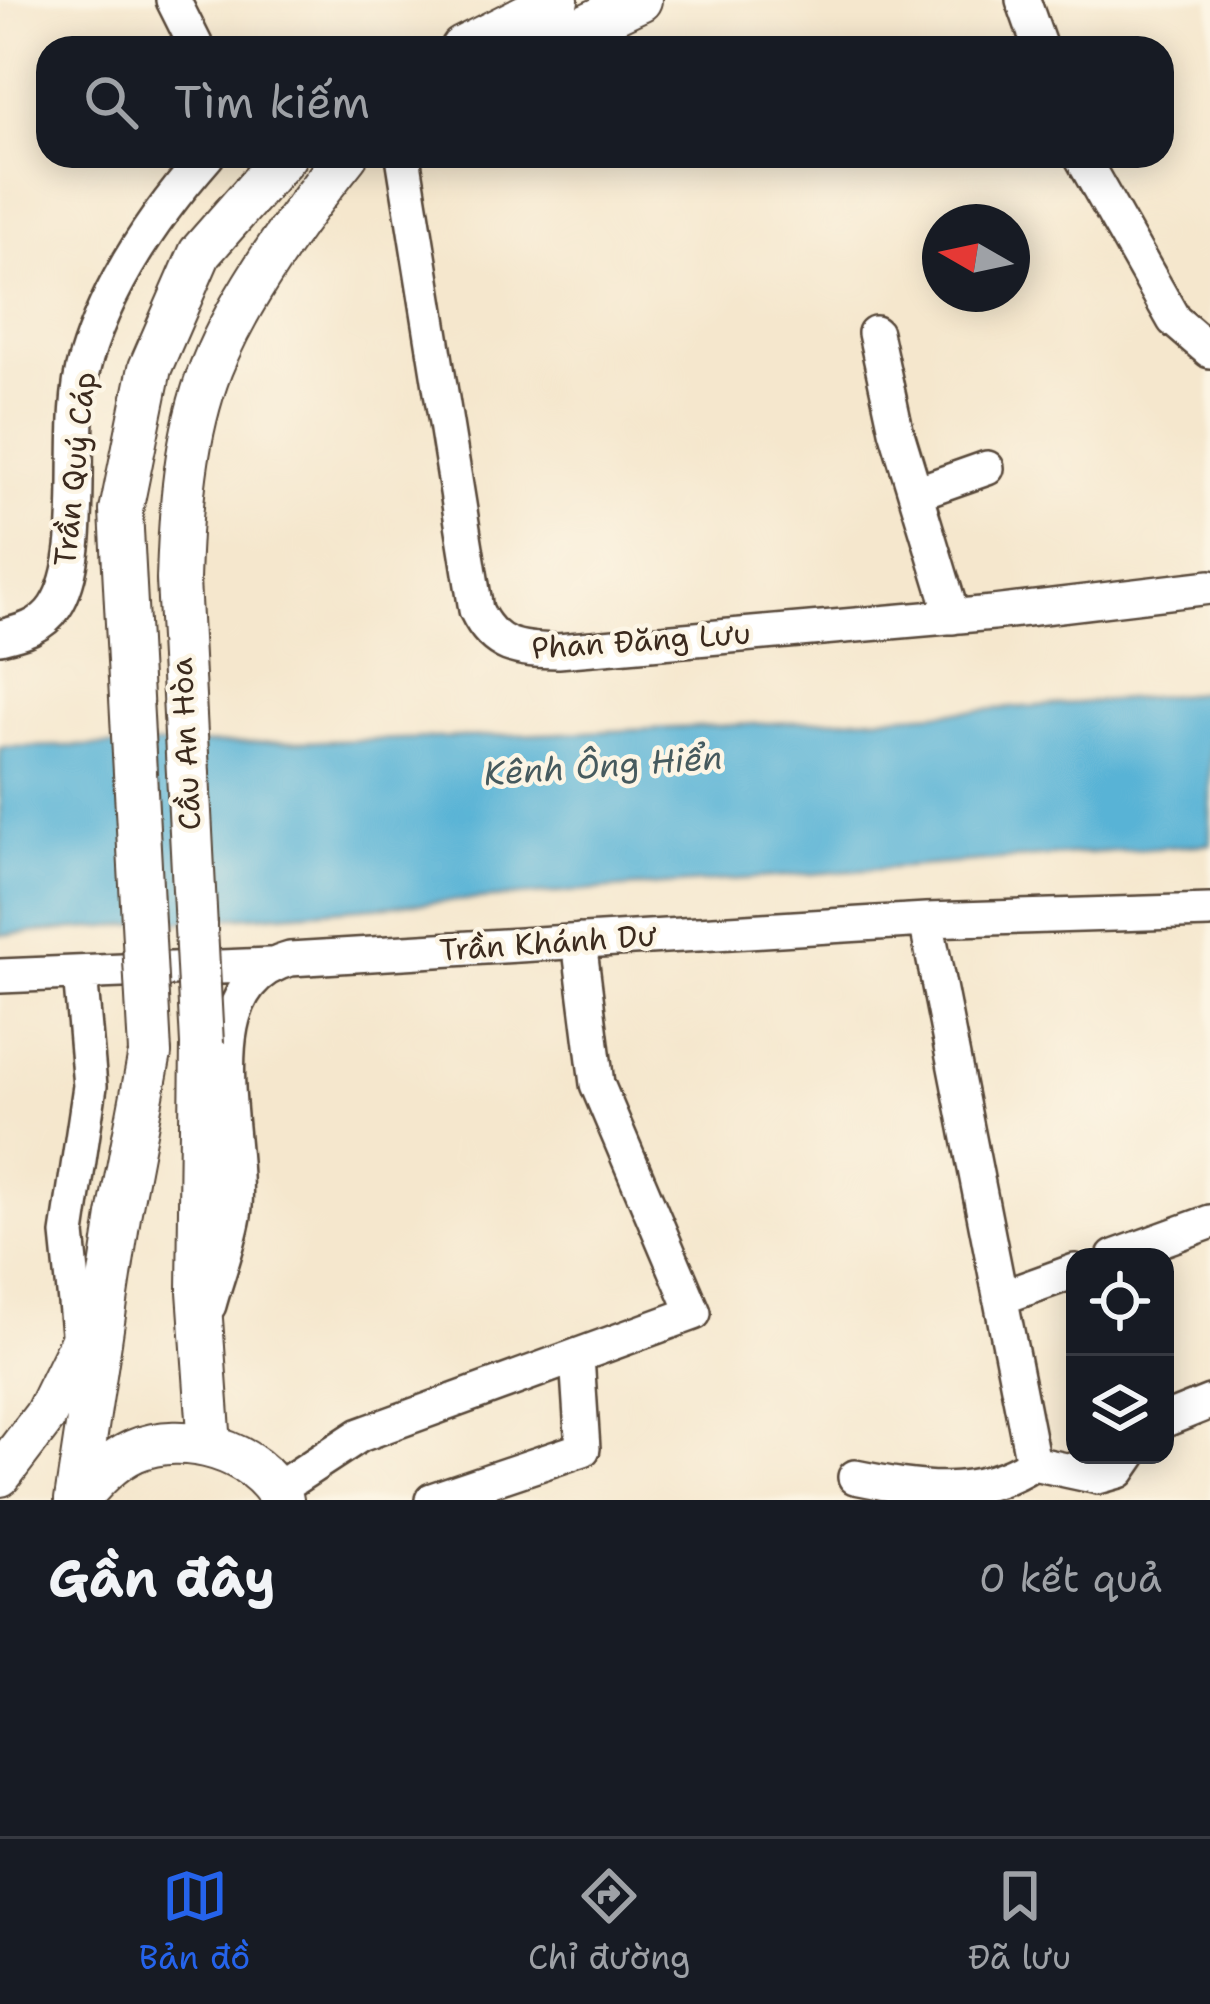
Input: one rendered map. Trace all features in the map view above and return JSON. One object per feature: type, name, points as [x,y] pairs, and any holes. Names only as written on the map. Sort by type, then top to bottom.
[{"type":"main road","points":[[486,36],[557,0]]},
{"type":"main road","points":[[564,36],[640,0]]},
{"type":"main road","name":"Cầu An Hòa","points":[[119,1216],[150,1053],[121,512],[150,368],[200,253],[273,168]]},
{"type":"main road","name":"Cầu An Hòa","points":[[210,1446],[200,1310],[202,1044],[178,580],[181,492],[211,368],[293,222],[336,168]]},
{"type":"main road","points":[[0,1475],[45,1416],[80,1352],[119,1216]]},
{"type":"main road","points":[[77,1500],[119,1216]]},
{"type":"main road","points":[[77,1500],[101,1472],[134,1451],[172,1442],[210,1446],[246,1461],[279,1495]]},
{"type":"street","points":[[173,0],[191,36]]},
{"type":"street","points":[[1023,0],[1036,36]]},
{"type":"street","name":"Trần Quý Cáp","points":[[0,637],[32,629],[55,608],[71,562],[84,364],[112,298],[164,205],[196,168]]},
{"type":"street","name":"Phan Đăng Lưu","points":[[405,168],[476,610],[498,642],[521,650],[558,651],[952,617],[1210,587]]},
{"type":"street","points":[[1088,168],[1174,320],[1210,352]]},
{"type":"street","points":[[875,332],[952,617]]},
{"type":"street","points":[[916,493],[987,468]]},
{"type":"street","name":"Trần Khánh Dư","points":[[0,976],[268,965],[290,959],[926,920],[1210,911]]},
{"type":"street","points":[[926,920],[1033,1463]]},
{"type":"street","points":[[279,1495],[360,1435],[694,1313],[597,1084],[578,941]]},
{"type":"street","points":[[200,1310],[234,1214],[227,1070],[232,1017],[249,983],[268,965]]},
{"type":"street","points":[[80,973],[90,1086],[68,1234],[80,1352]]},
{"type":"street","points":[[1139,1248],[1210,1222]]},
{"type":"street","points":[[1000,1298],[1066,1274]]},
{"type":"street","points":[[431,1500],[583,1449],[577,1357]]},
{"type":"street","points":[[1174,1416],[1210,1402]]},
{"type":"street","points":[[855,1478],[933,1492],[982,1489],[1033,1463],[1098,1477],[1119,1471],[1124,1464]]},
{"type":"water","name":"Kênh Ông Hiển","points":[[1210,692],[1210,844],[0,935],[0,747],[605,732]]}]
